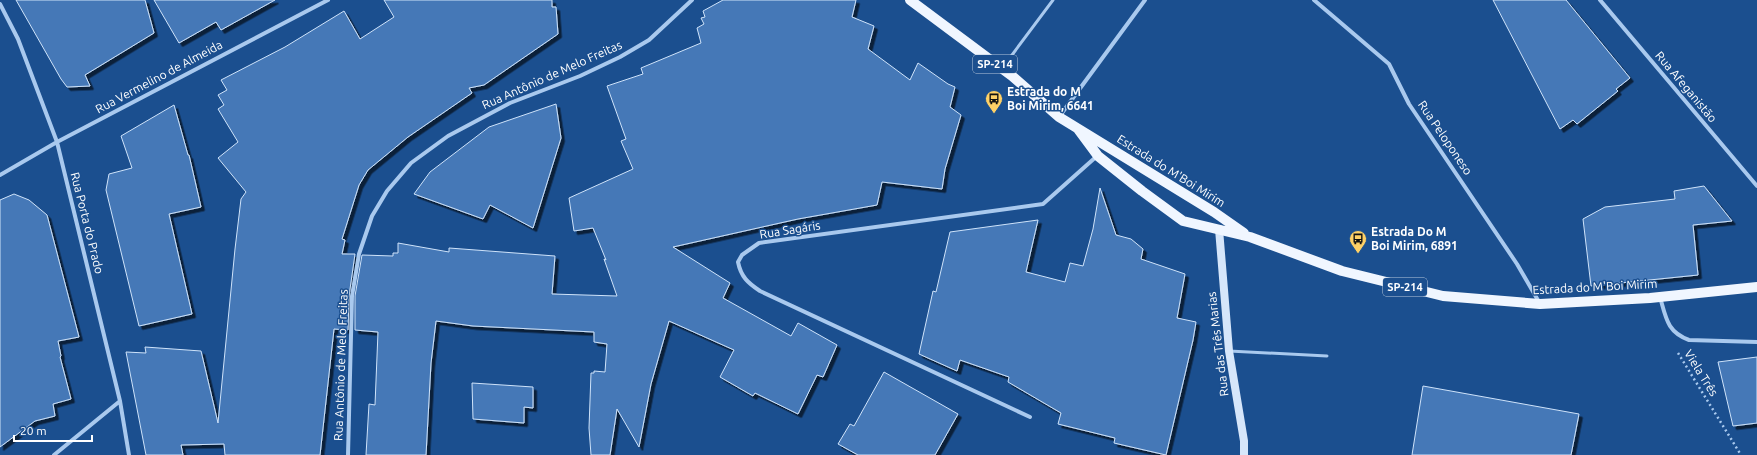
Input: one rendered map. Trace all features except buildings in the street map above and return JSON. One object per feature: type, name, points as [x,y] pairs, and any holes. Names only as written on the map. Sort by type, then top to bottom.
[{"type":"main road","name":"Estrada do M'Boi Mirim","points":[[910,0],[1002,69],[1059,117],[1214,212],[1250,237]]},
{"type":"main road","name":"Estrada do M'Boi Mirim","points":[[1078,129],[1098,156],[1183,221],[1250,237],[1342,271],[1443,296],[1540,304],[1660,297],[1757,287]]},
{"type":"street","name":"Rua Vermelino de Almeida","points":[[0,174],[57,142],[328,0]]},
{"type":"street","name":"Rua Antônio de Melo Freitas","points":[[348,455],[352,296],[362,247],[372,216],[387,191],[411,163],[448,136],[510,103],[580,76],[620,57],[649,40],[692,0]]},
{"type":"street","points":[[1059,117],[1145,0]]},
{"type":"street","name":"Rua Peloponeso","points":[[1314,0],[1389,64],[1409,104],[1517,264],[1540,304]]},
{"type":"street","name":"Rua Afeganistão","points":[[1600,0],[1757,186]]},
{"type":"street","name":"Rua Porta do Prado","points":[[0,4],[18,39],[57,142],[120,401],[129,455]]},
{"type":"street","name":"Rua Sagáris","points":[[1030,417],[760,291],[747,282],[740,273],[738,262],[742,255],[759,243],[1042,204],[1098,156]]},
{"type":"street","name":"Rua das Três Marias","points":[[1219,229],[1229,351],[1244,441],[1244,455]]},
{"type":"street","points":[[1660,297],[1672,331],[1680,337],[1689,340],[1757,342]]},
{"type":"street","points":[[54,455],[120,401]]},
{"type":"lane","points":[[1002,69],[1053,0]]},
{"type":"lane","points":[[1229,351],[1326,356]]},
{"type":"path","name":"Viela Três","points":[[1676,350],[1741,455]]},
{"type":"place","name":"Estrada do M Boi Mirim, 6641","points":[[994,114]]},
{"type":"place","name":"Estrada Do M Boi Mirim, 6891","points":[[1358,254]]}]
